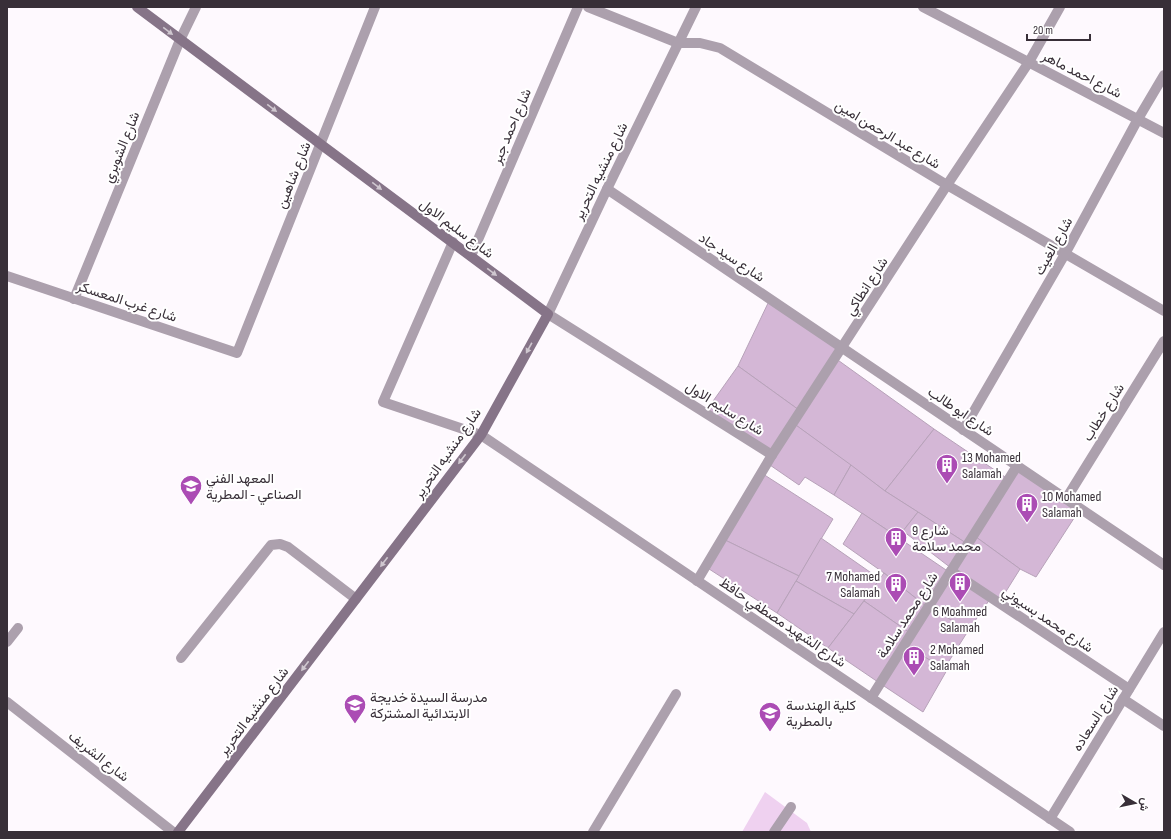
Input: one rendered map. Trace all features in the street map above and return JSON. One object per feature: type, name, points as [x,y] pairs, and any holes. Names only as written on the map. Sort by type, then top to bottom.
[{"type":"street","name":"شارع سليم الاول","points":[[137,7],[548,314],[772,455]]},
{"type":"street","name":"شارع الشوبري","points":[[74,299],[180,40],[196,7]]},
{"type":"street","name":"شارع شاهين","points":[[237,353],[375,7]]},
{"type":"street","name":"شارع احمد جبر","points":[[471,256],[578,7]]},
{"type":"street","name":"شارع عبد الرحمن امين","points":[[588,7],[678,43],[700,43],[720,48],[947,185],[1164,311]]},
{"type":"street","name":"شارع منشيه التحرير","points":[[178,832],[481,435],[548,314],[696,7]]},
{"type":"street","name":"شارع احمد ماهر","points":[[923,7],[1164,133]]},
{"type":"street","name":"شارع انطاكي","points":[[698,581],[772,455],[947,185],[1029,62],[1060,7]]},
{"type":"street","name":"شارع الغيث","points":[[963,430],[1065,254],[1138,119],[1164,75]]},
{"type":"street","name":"شارع سيد جاد","points":[[607,189],[842,348]]},
{"type":"street","points":[[453,242],[383,402],[481,435]]},
{"type":"street","name":"شارع غرب المعسكر","points":[[7,276],[237,353]]},
{"type":"street","name":"شارع خطاب","points":[[1066,499],[1164,341]]},
{"type":"street","name":"شارع ابو طالب","points":[[842,348],[1164,565]]},
{"type":"street","name":"شارع الشهيد مصطفي حافظ","points":[[481,435],[1070,832]]},
{"type":"street","name":"شارع محمد سلامة","points":[[871,698],[1017,466]]},
{"type":"street","points":[[182,658],[271,545],[280,544],[288,547],[356,599]]},
{"type":"street","name":"شارع محمد بسيوني","points":[[951,571],[1129,689]]},
{"type":"street","points":[[7,642],[18,628]]},
{"type":"street","name":"شارع السعاده","points":[[1050,818],[1164,632]]},
{"type":"street","points":[[594,832],[676,694]]},
{"type":"street","points":[[1123,699],[1164,726]]},
{"type":"street","name":"شارع الشريف","points":[[7,702],[173,832]]},
{"type":"street","points":[[774,832],[791,807]]},
{"type":"shaded area","points":[[765,792],[807,823],[811,832],[742,832]]},
{"type":"building","points":[[770,299],[842,348],[799,410],[738,366]]},
{"type":"building","points":[[835,358],[934,429],[885,491],[793,423]]},
{"type":"building","points":[[738,366],[799,410],[772,455],[706,411]]},
{"type":"building","points":[[793,423],[851,465],[834,495],[805,477],[799,485],[767,463]]},
{"type":"building","name":"13 Mohamed Salamah","points":[[934,429],[1008,479],[966,543],[885,491]]},
{"type":"building","points":[[851,465],[885,491],[918,512],[898,537],[834,495]]},
{"type":"building","name":"10 Mohamed Salamah","points":[[1018,470],[1078,512],[1036,577],[1020,569],[976,537]]},
{"type":"building","points":[[763,474],[833,519],[799,576],[725,540]]},
{"type":"building","points":[[918,512],[966,543],[951,568],[903,531]]},
{"type":"building","name":"9 شارع محمد سلامة","points":[[862,513],[949,572],[927,607],[884,573],[843,544]]},
{"type":"building","points":[[976,537],[1020,569],[1000,601],[954,571]]},
{"type":"building","points":[[821,538],[880,579],[854,614],[796,581]]},
{"type":"building","points":[[725,540],[799,576],[777,613],[706,567]]},
{"type":"building","name":"7 Mohamed Salamah","points":[[884,573],[927,607],[910,633],[864,601]]},
{"type":"building","name":"6 Moahmed Salamah","points":[[952,574],[990,599],[968,631],[931,607]]},
{"type":"building","points":[[796,581],[854,614],[828,648],[777,613]]},
{"type":"building","points":[[864,601],[910,633],[878,682],[828,648]]},
{"type":"building","points":[[931,607],[968,631],[944,669],[906,646]]},
{"type":"building","name":"2 Mohamed Salamah","points":[[906,646],[947,670],[923,712],[881,684]]},
{"type":"place","name":"13 Mohamed Salamah","points":[[947,484]]},
{"type":"place","name":"المعهد الفني الصناعي - المطرية","points":[[191,506]]},
{"type":"place","name":"10 Mohamed Salamah","points":[[1027,524]]},
{"type":"place","name":"9 شارع محمد سلامة","points":[[896,558]]},
{"type":"place","name":"6 Moahmed Salamah","points":[[960,602]]},
{"type":"place","name":"7 Mohamed Salamah","points":[[896,604]]},
{"type":"place","name":"2 Mohamed Salamah","points":[[914,676]]},
{"type":"place","name":"مدرسة السيدة خديجة الابتدائية المشتركة","points":[[355,724]]},
{"type":"place","name":"كلية الهندسة بالمطرية","points":[[770,732]]}]
